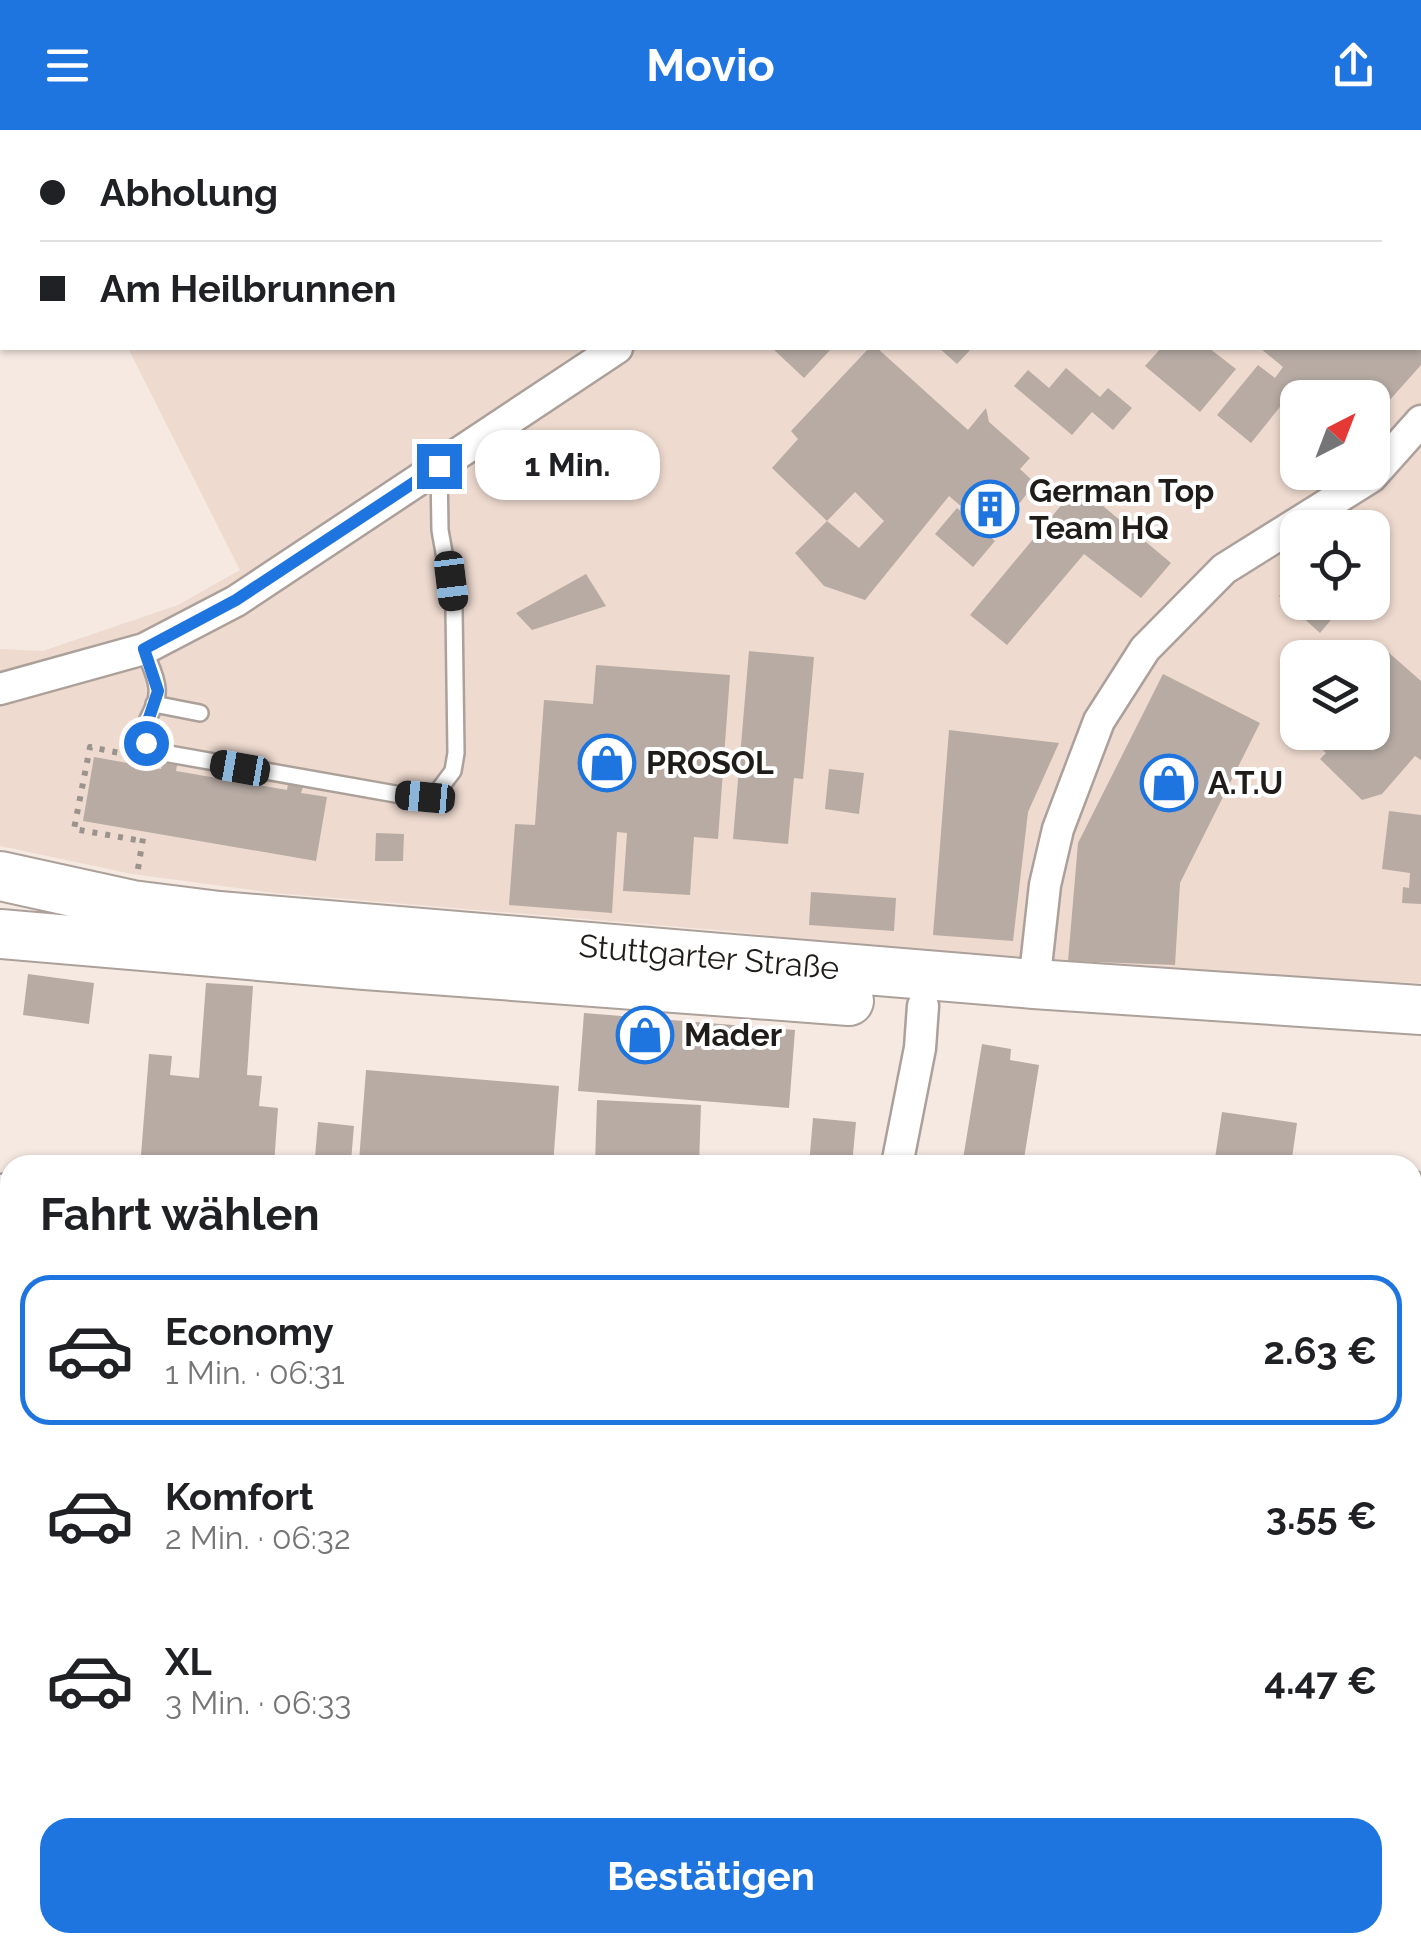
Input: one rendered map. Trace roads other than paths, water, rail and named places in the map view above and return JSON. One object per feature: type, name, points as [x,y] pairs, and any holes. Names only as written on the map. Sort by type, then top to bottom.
[{"type":"main road","name":"Stuttgarter Straße","points":[[5,875],[132,905],[218,916],[1034,984],[1421,1010]]},
{"type":"main road","name":"Stuttgarter Straße","points":[[0,934],[365,966],[1421,1041]]},
{"type":"street","points":[[4,690],[144,649],[236,600],[614,350]]},
{"type":"street","points":[[1034,984],[1045,885],[1058,829],[1099,721],[1145,649],[1224,569],[1371,477],[1421,420]]},
{"type":"street","points":[[899,1155],[920,1048],[924,1006]]},
{"type":"lane","points":[[144,649],[158,691],[144,733],[146,743],[154,750],[170,756],[425,797],[447,783],[453,771],[458,735],[456,644],[451,581],[440,530],[439,466]]},
{"type":"lane","points":[[154,704],[200,712]]},
{"type":"place","name":"German Top Team HQ","points":[[990,509]]},
{"type":"place","name":"PROSOL","points":[[607,763]]},
{"type":"place","name":"A.T.U","points":[[1169,783]]},
{"type":"place","name":"Mader","points":[[645,1035]]}]
